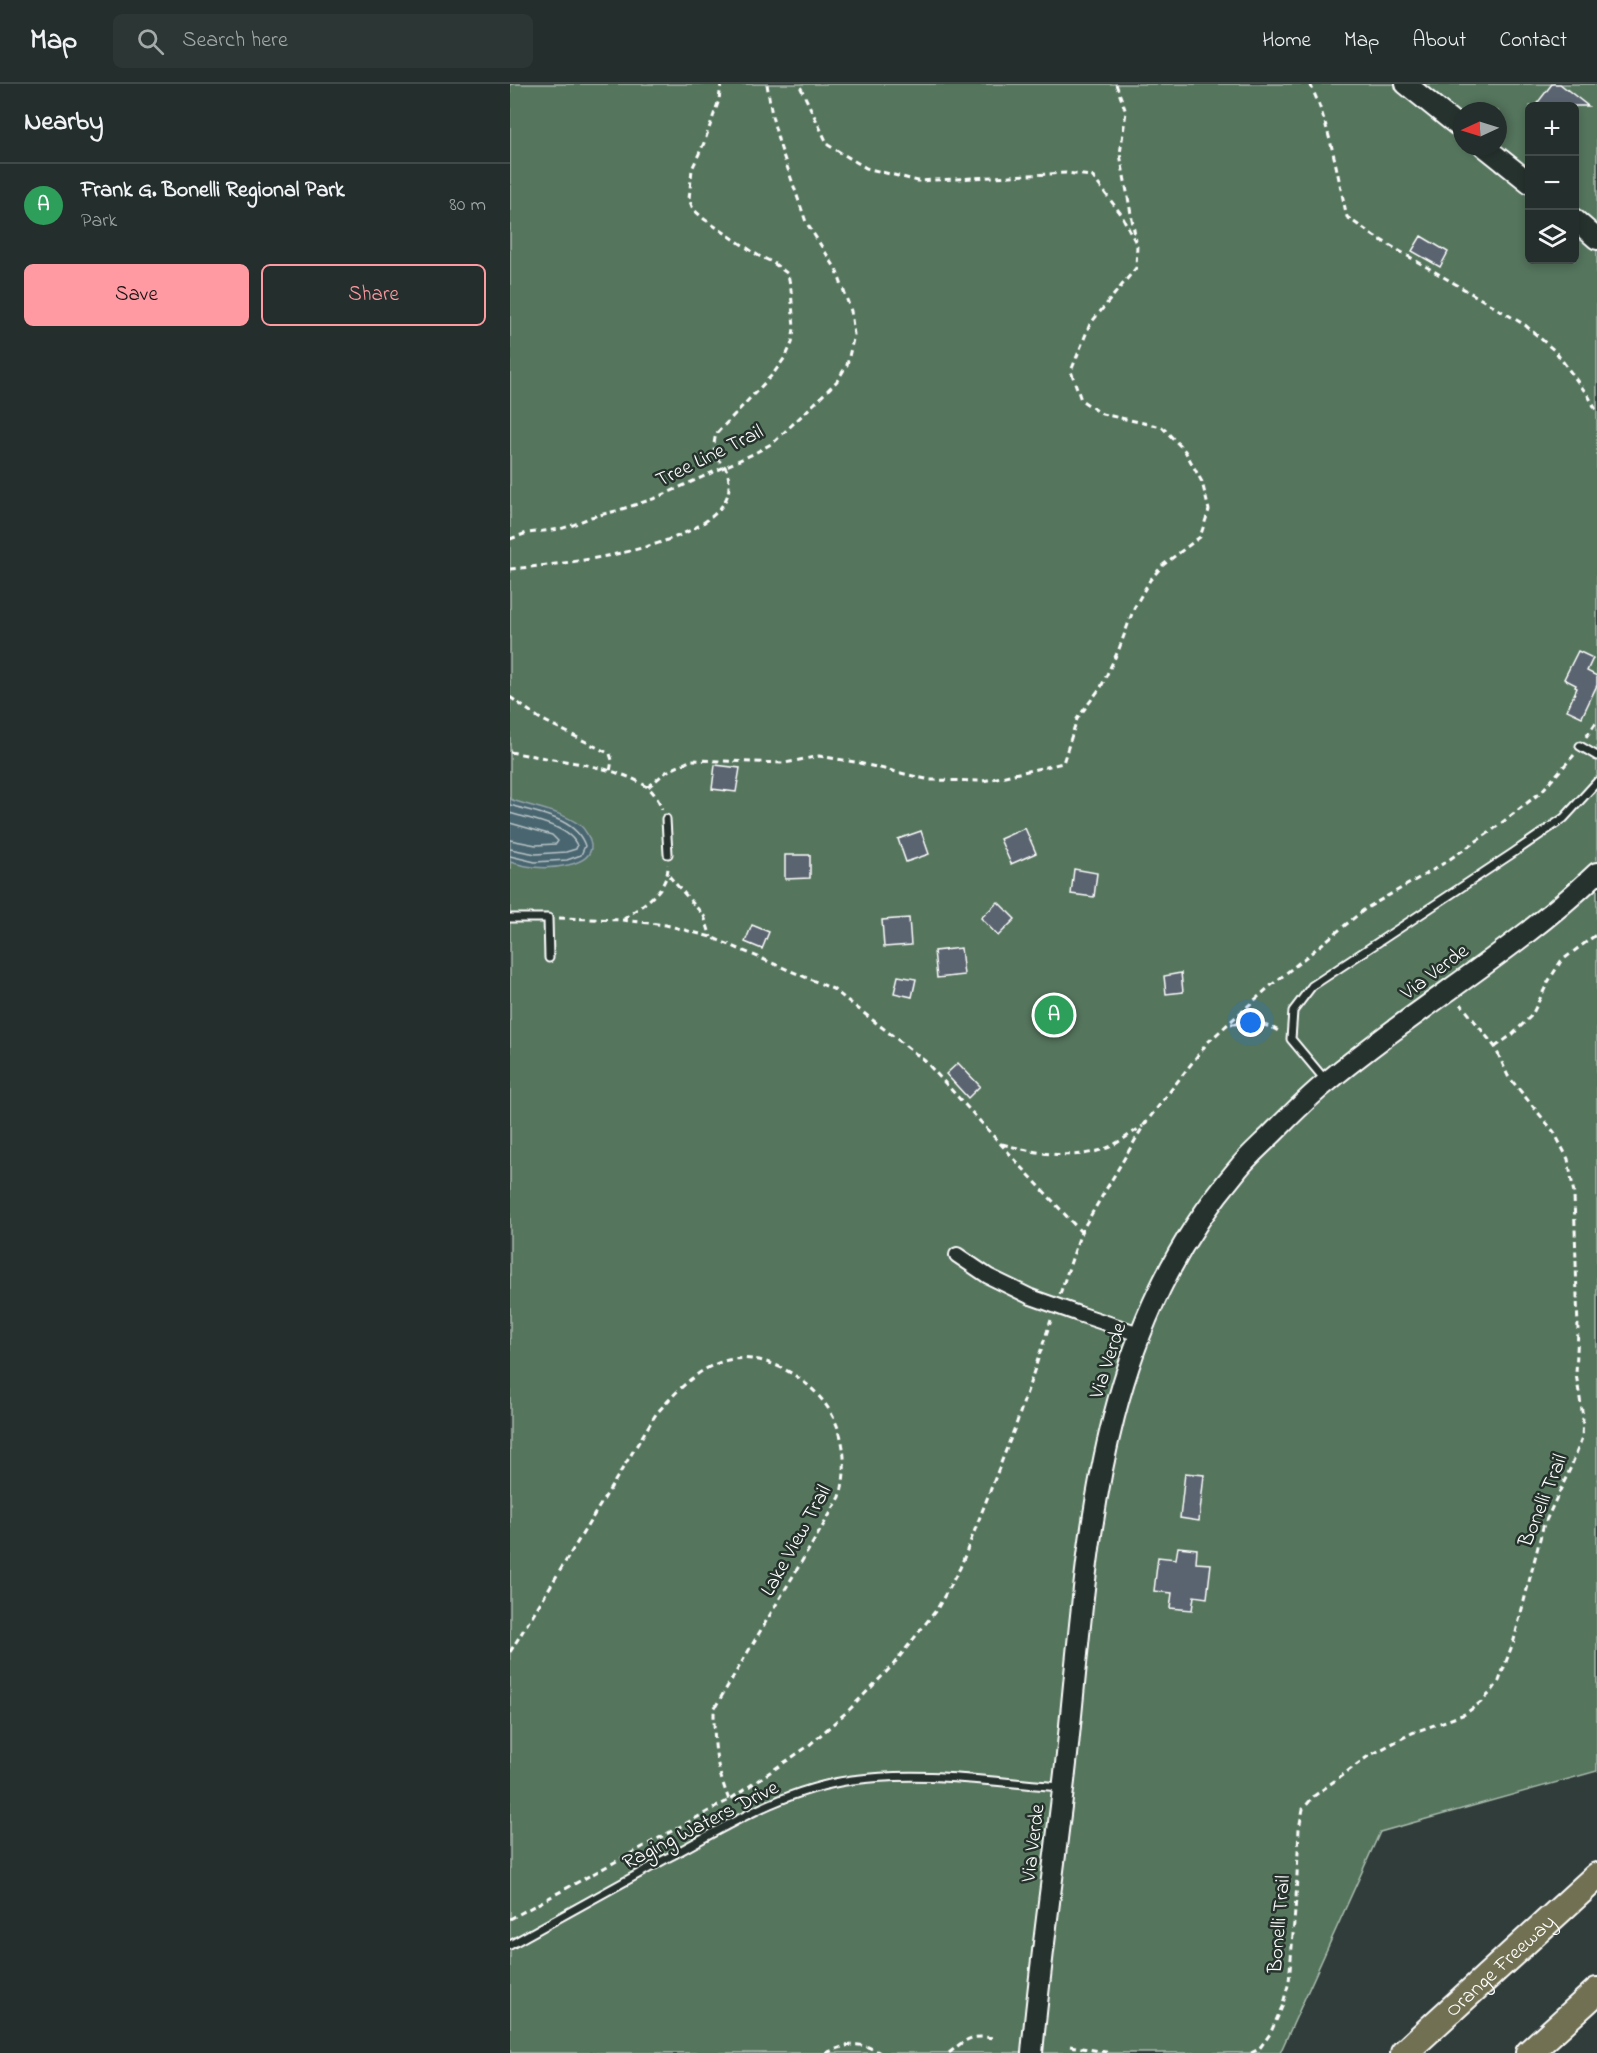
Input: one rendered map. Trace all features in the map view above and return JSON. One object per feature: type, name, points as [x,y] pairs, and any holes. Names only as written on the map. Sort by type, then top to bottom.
[{"type":"highway","name":"Orange Freeway","points":[[1404,2053],[1597,1876]]},
{"type":"highway","points":[[1529,2053],[1597,1991]]},
{"type":"main road","points":[[1406,84],[1453,122]]},
{"type":"main road","points":[[1496,156],[1525,179]]},
{"type":"main road","points":[[1579,223],[1597,239]]},
{"type":"main road","name":"Via Verde","points":[[1032,2053],[1091,1528],[1117,1400],[1139,1334],[1162,1281],[1194,1225],[1238,1168],[1326,1082],[1540,923],[1597,873]]},
{"type":"street","points":[[957,1255],[988,1276],[1031,1297],[1139,1334]]},
{"type":"lane","points":[[1580,746],[1597,756]]},
{"type":"lane","points":[[1326,1082],[1291,1039],[1293,1011],[1312,986],[1564,818],[1597,782]]},
{"type":"lane","points":[[666,819],[668,854]]},
{"type":"lane","points":[[510,918],[548,918],[549,958]]},
{"type":"lane","name":"Raging Waters Drive","points":[[510,1945],[733,1822],[779,1799],[815,1788],[850,1780],[925,1775],[1063,1787]]},
{"type":"path","points":[[510,569],[592,558],[674,539],[698,527],[717,510],[728,494],[729,481],[726,468],[716,458],[714,445],[716,434],[786,356],[792,343],[794,328],[788,274],[704,219],[693,209],[689,199],[692,169],[704,143],[721,84]]},
{"type":"path","name":"Tree Line Trail","points":[[510,539],[528,533],[560,529],[591,517],[656,498],[726,468],[773,442],[837,381],[846,365],[854,335],[851,311],[836,269],[803,215],[779,144],[766,84]]},
{"type":"path","points":[[799,84],[828,146],[866,168],[918,181],[1065,173],[1092,176],[1121,214],[1137,245]]},
{"type":"path","points":[[648,788],[666,772],[692,760],[785,763],[819,756],[930,780],[983,781],[1062,763],[1077,719],[1101,687],[1119,649],[1134,608],[1150,580],[1163,565],[1200,537],[1209,510],[1202,482],[1185,451],[1162,427],[1102,414],[1081,400],[1071,371],[1090,324],[1136,268],[1137,245],[1120,154],[1126,112],[1116,84]]},
{"type":"path","points":[[1310,84],[1317,99],[1332,151],[1347,217],[1374,236],[1526,325],[1556,351],[1597,412]]},
{"type":"path","points":[[510,697],[539,718],[610,754],[612,760],[610,772]]},
{"type":"path","points":[[1058,1299],[1081,1233],[1144,1125],[1208,1042],[1268,988],[1365,909],[1438,867],[1490,832],[1541,792],[1568,763],[1597,721]]},
{"type":"path","points":[[510,752],[628,777],[648,788],[659,801],[666,819]]},
{"type":"path","points":[[668,854],[669,876],[704,916],[711,937]]},
{"type":"path","points":[[622,920],[653,897],[669,876]]},
{"type":"path","points":[[548,918],[622,920],[666,925],[711,937],[833,988],[925,1061],[1081,1233]]},
{"type":"path","points":[[1495,1047],[1513,1034],[1532,1015],[1561,961],[1597,934]]},
{"type":"path","name":"Bonelli Trail","points":[[1251,2053],[1259,2049],[1270,2034],[1282,2007],[1289,1982],[1295,1918],[1299,1828],[1303,1809],[1314,1796],[1367,1757],[1412,1733],[1472,1710],[1499,1681],[1514,1640],[1537,1544],[1582,1438],[1583,1417],[1576,1383],[1578,1330],[1574,1194],[1571,1172],[1562,1144],[1554,1132],[1508,1076],[1495,1047],[1449,989]]},
{"type":"path","points":[[1229,1024],[1252,1023],[1272,1027],[1291,1039]]},
{"type":"path","points":[[1000,1144],[1053,1155],[1079,1155],[1108,1148],[1144,1125]]},
{"type":"path","points":[[510,1919],[729,1800],[807,1747],[850,1709],[893,1665],[937,1609],[960,1568],[979,1525],[1017,1422],[1054,1311]]},
{"type":"path","name":"Lake View Trail","points":[[510,1652],[656,1414],[677,1391],[695,1376],[729,1360],[752,1358],[774,1365],[796,1376],[824,1400],[832,1415],[842,1438],[845,1478],[840,1497],[714,1709],[714,1746],[718,1771],[729,1800]]},
{"type":"path","points":[[949,2053],[971,2037],[994,2038]]},
{"type":"path","points":[[826,2053],[850,2044],[859,2044],[880,2053]]},
{"type":"path","points":[[1070,2046],[1111,2053]]},
{"type":"green space","points":[[510,84],[1597,84],[1597,1771],[1380,1832],[1280,2053],[510,2053]]},
{"type":"water","points":[[510,799],[555,813],[580,825],[590,839],[590,852],[577,862],[558,867],[533,867],[510,862]]},
{"type":"building","points":[[1552,84],[1560,84],[1588,106],[1579,106],[1579,102],[1538,102]]},
{"type":"building","points":[[1421,236],[1448,252],[1440,267],[1412,251]]},
{"type":"building","points":[[1578,651],[1593,658],[1587,671],[1597,676],[1597,685],[1582,717],[1567,710],[1577,688],[1576,685],[1564,679]]},
{"type":"building","points":[[715,765],[740,768],[736,792],[712,789]]},
{"type":"building","points":[[1025,828],[1036,853],[1011,864],[1000,839]]},
{"type":"building","points":[[921,831],[929,854],[906,862],[898,839]]},
{"type":"building","points":[[785,855],[810,855],[810,878],[785,879]]},
{"type":"building","points":[[1074,869],[1097,873],[1094,897],[1071,894]]},
{"type":"building","points":[[998,902],[1015,919],[998,936],[981,918]]},
{"type":"building","points":[[909,918],[911,945],[884,947],[882,920]]},
{"type":"building","points":[[752,925],[769,932],[762,949],[745,942]]},
{"type":"building","points":[[961,948],[964,975],[937,978],[934,951]]},
{"type":"building","points":[[1181,973],[1183,992],[1166,994],[1164,976]]},
{"type":"building","points":[[898,976],[916,979],[912,997],[894,993]]},
{"type":"building","points":[[1051,1010],[1057,1027],[1040,1033],[1034,1016]]},
{"type":"building","points":[[958,1063],[980,1086],[968,1098],[946,1074]]},
{"type":"building","points":[[1185,1473],[1204,1475],[1199,1521],[1180,1518]]},
{"type":"building","points":[[1178,1547],[1197,1549],[1196,1563],[1211,1564],[1207,1598],[1194,1596],[1192,1610],[1170,1608],[1172,1593],[1154,1591],[1158,1557],[1176,1559]]},
{"type":"place","name":"Frank G. Bonelli Regional Park","points":[[1054,1015]]}]
